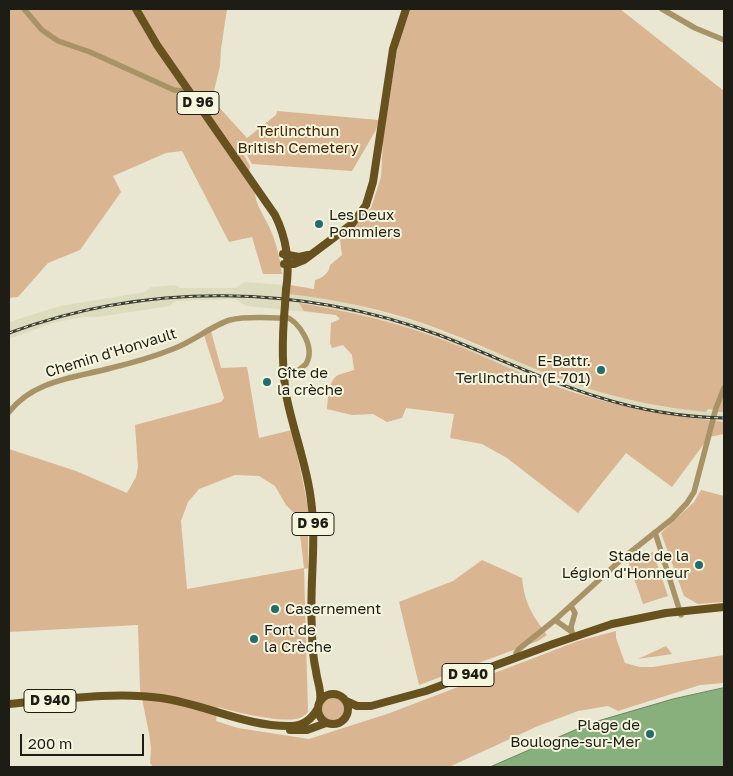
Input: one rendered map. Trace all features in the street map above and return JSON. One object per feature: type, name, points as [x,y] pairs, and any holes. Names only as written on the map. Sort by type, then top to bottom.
[{"type":"main road","name":"D 96","points":[[136,9],[154,40],[262,196],[281,228],[286,264],[282,352],[284,380],[308,480],[312,510],[312,637],[315,667],[321,695],[319,705]]},
{"type":"main road","points":[[286,264],[297,263],[352,224],[360,216],[370,197],[392,54],[406,9]]},
{"type":"main road","points":[[285,254],[300,257],[308,256]]},
{"type":"main road","name":"D 940","points":[[346,701],[364,707],[422,692],[572,635],[632,620],[724,608]]},
{"type":"main road","name":"D 96","points":[[312,637],[320,678],[332,694]]},
{"type":"main road","points":[[332,694],[340,696],[346,701],[348,708],[346,717],[342,722],[336,724],[326,723],[320,716],[319,705],[326,696],[332,694]]},
{"type":"main road","name":"D 940","points":[[9,704],[134,696],[166,698],[256,723],[291,726],[307,722],[312,718],[319,705]]},
{"type":"main road","name":"D 940","points":[[346,717],[356,712],[374,710],[396,699]]},
{"type":"main road","name":"D 940","points":[[201,708],[241,724],[265,728],[304,730],[326,723]]},
{"type":"street","points":[[24,9],[40,28],[55,39],[90,52],[174,90],[190,92]]},
{"type":"street","points":[[662,9],[680,21],[714,36],[724,38]]},
{"type":"street","points":[[284,317],[293,320],[300,328],[308,353],[305,365],[284,380]]},
{"type":"street","name":"Chemin d'Honvault","points":[[9,412],[22,398],[40,387],[168,351],[184,345],[228,321],[284,317]]},
{"type":"street","points":[[517,657],[516,653],[518,651],[556,620],[607,572],[681,510],[693,494],[716,408],[724,388]]},
{"type":"street","points":[[655,532],[681,613]]},
{"type":"street","points":[[571,606],[576,613],[571,626],[572,635]]},
{"type":"street","points":[[556,620],[572,635]]},
{"type":"shaded area","points":[[245,282],[284,285],[417,322],[583,386],[664,407],[724,412],[724,422],[644,411],[594,398],[540,380],[428,334],[339,309],[336,315],[246,306],[235,299],[176,301],[170,306],[98,317],[82,317],[53,323],[9,339],[9,322],[60,306],[145,292],[151,287],[175,285],[180,288],[235,288]]},
{"type":"shaded area","name":"Plage de Boulogne-sur-Mer","points":[[724,688],[724,767],[490,767],[591,723],[673,699]]},
{"type":"green space","points":[[9,9],[132,9],[150,41],[255,190],[258,206],[275,242],[282,274],[263,274],[252,237],[229,242],[182,151],[166,153],[113,176],[121,192],[80,250],[48,263],[18,297],[9,298]]},
{"type":"green space","name":"Terlincthun British Cemetery","points":[[140,9],[227,9],[220,66],[213,95],[216,104],[247,138],[276,115],[277,111],[379,120],[376,130],[352,171],[252,164],[241,144],[239,146],[250,166],[249,172],[165,51]]},
{"type":"green space","points":[[410,9],[620,9],[724,91],[724,412],[708,409],[706,412],[675,408],[614,396],[564,380],[425,324],[358,305],[288,294],[290,285],[314,289],[315,280],[325,275],[330,265],[342,255],[340,240],[371,208],[381,177],[383,139],[400,33]]},
{"type":"green space","points":[[299,303],[392,323],[446,341],[543,381],[594,399],[650,411],[724,422],[724,434],[709,437],[672,487],[626,453],[578,513],[507,458],[482,444],[450,438],[454,414],[406,408],[402,418],[387,422],[373,414],[352,415],[327,409],[332,381],[338,375],[354,370],[352,355],[343,345],[332,348],[330,343],[331,323],[340,319],[336,315],[304,311]]},
{"type":"green space","points":[[211,331],[221,368],[247,367],[259,438],[292,430],[308,506],[308,568],[304,569],[308,712],[302,717],[285,720],[261,717],[218,707],[216,721],[238,728],[309,739],[390,713],[578,641],[616,631],[616,638],[625,663],[640,667],[653,667],[724,655],[724,683],[700,685],[618,711],[608,706],[578,711],[538,726],[449,767],[153,767],[150,763],[149,733],[140,689],[138,625],[9,632],[9,449],[76,471],[127,493],[136,477],[138,467],[135,425],[221,402],[224,398],[204,335]],"holes":[[[235,475],[259,476],[275,486],[286,505],[298,517],[304,568],[187,589],[181,521],[188,502],[199,489]]]},
{"type":"green space","name":"Stade de la Légion d'Honneur","points":[[701,490],[724,496],[724,602],[698,604],[684,596],[661,533],[694,502]]},
{"type":"green space","points":[[653,552],[668,596],[643,604],[628,561]]},
{"type":"green space","points":[[482,560],[522,578],[530,609],[547,635],[538,641],[419,685],[399,602],[453,581]]},
{"type":"green space","points":[[666,646],[672,654],[638,659]]},
{"type":"green space","points":[[333,697],[338,698],[344,704],[344,714],[338,720],[333,721],[328,720],[322,714],[321,709],[322,704],[328,698]]},
{"type":"railway","points":[[9,333],[61,316],[115,305],[169,298],[224,296],[279,299],[333,306],[387,318],[439,335],[557,383],[613,402],[660,412],[724,418]]},
{"type":"place","name":"Les Deux Pommiers","points":[[319,224]]},
{"type":"place","name":"E-Battr. Terlincthun (E.701)","points":[[601,370]]},
{"type":"place","name":"Gîte de la crèche","points":[[267,382]]},
{"type":"place","name":"Stade de la Légion d'Honneur","points":[[699,565]]},
{"type":"place","name":"Casernement","points":[[275,609]]},
{"type":"place","name":"Fort de la Crèche","points":[[254,639]]},
{"type":"place","name":"Plage de Boulogne-sur-Mer","points":[[650,734]]}]
